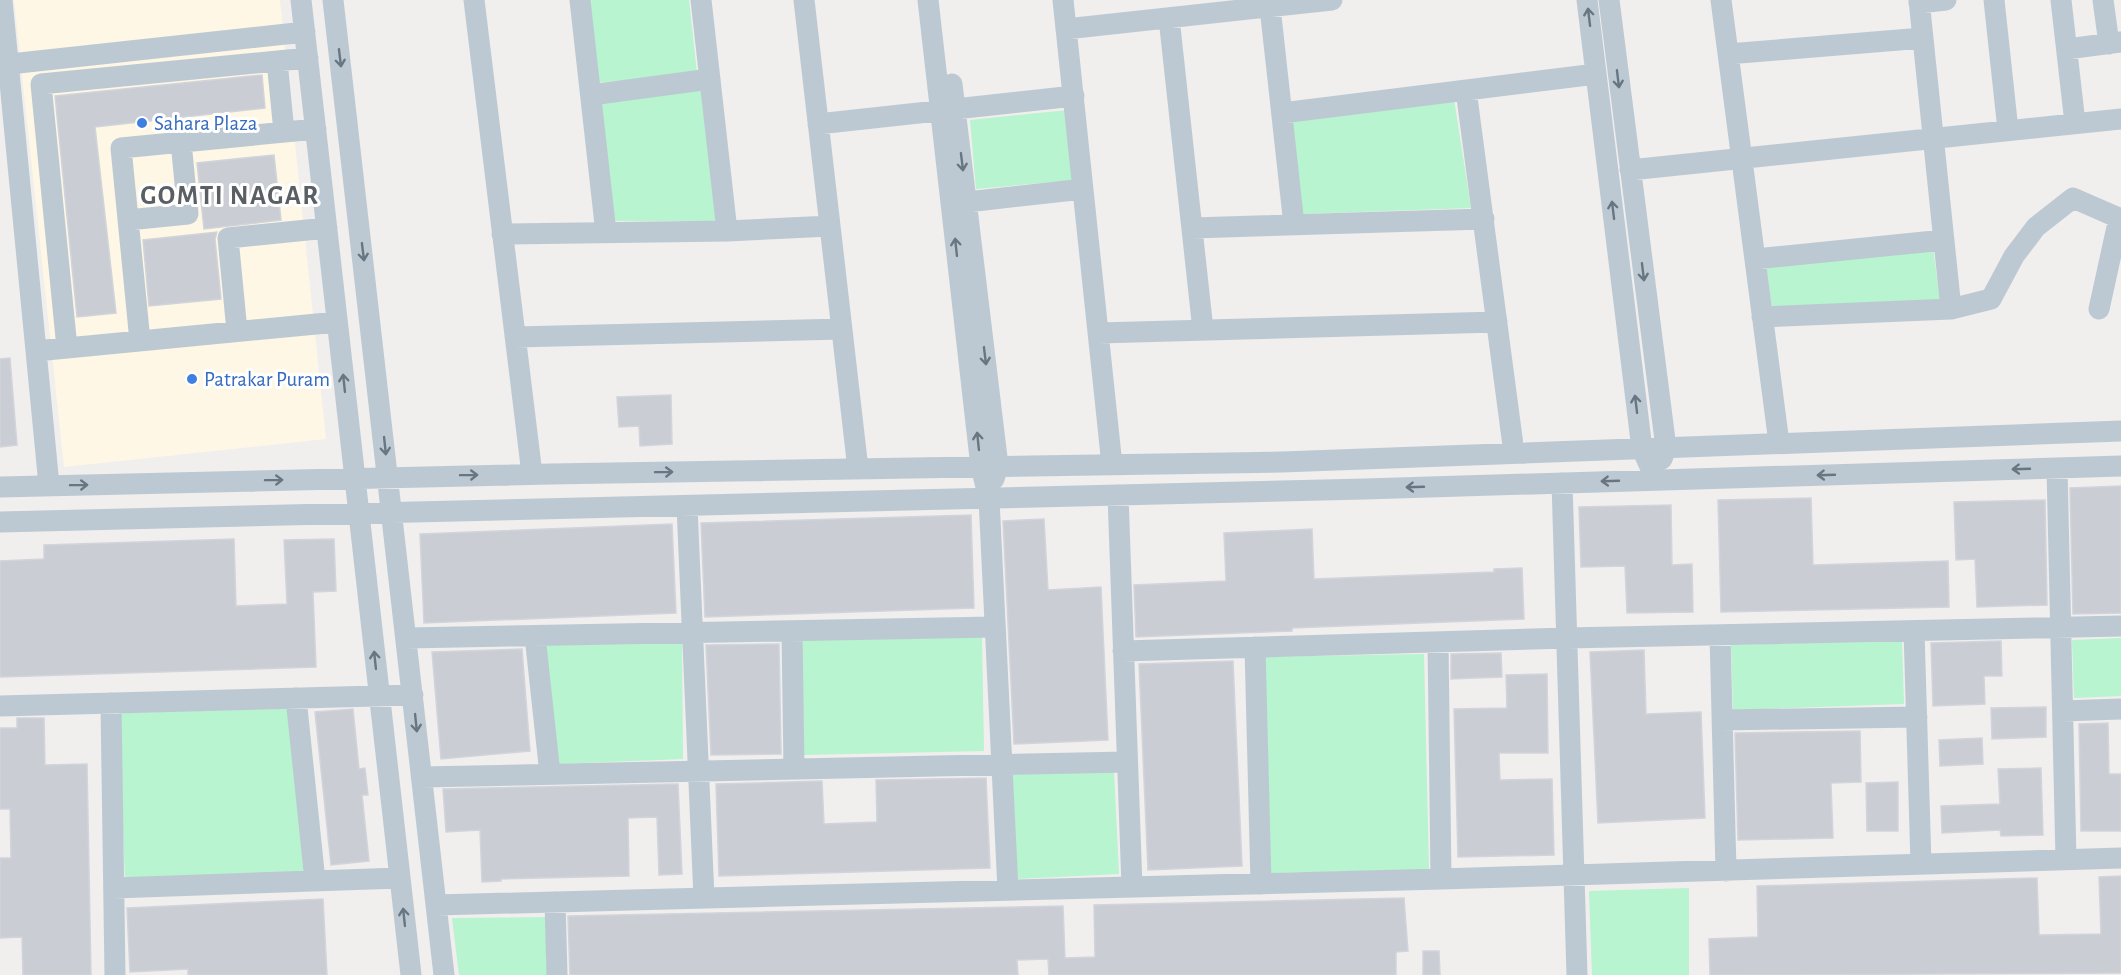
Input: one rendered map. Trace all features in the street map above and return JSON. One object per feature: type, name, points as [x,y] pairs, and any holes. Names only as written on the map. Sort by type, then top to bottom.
[{"type":"street","points":[[2,0],[4,65],[49,485]]},
{"type":"street","points":[[301,0],[411,975]]},
{"type":"street","points":[[333,0],[444,975]]},
{"type":"street","points":[[474,0],[532,474]]},
{"type":"street","points":[[580,0],[606,233]]},
{"type":"street","points":[[701,0],[727,231]]},
{"type":"street","points":[[804,0],[858,469]]},
{"type":"street","points":[[928,0],[966,201],[989,467],[1008,890]]},
{"type":"street","points":[[943,0],[948,111],[989,467]]},
{"type":"street","points":[[1063,0],[1112,465]]},
{"type":"street","points":[[1066,29],[1332,0]]},
{"type":"street","points":[[1587,0],[1642,449],[1656,480]]},
{"type":"street","points":[[1609,0],[1666,448],[1656,480]]},
{"type":"street","points":[[1721,0],[1779,443]]},
{"type":"street","points":[[1946,0],[1919,1],[1951,309]]},
{"type":"street","points":[[1994,0],[2008,130]]},
{"type":"street","points":[[2061,0],[2075,123]]},
{"type":"street","points":[[2067,49],[2115,43],[2103,0]]},
{"type":"street","points":[[1282,4],[1282,113],[1294,225]]},
{"type":"street","points":[[1169,18],[1203,330]]},
{"type":"street","points":[[4,65],[305,32]]},
{"type":"street","points":[[1728,54],[1923,38]]},
{"type":"street","points":[[67,348],[41,84],[308,58]]},
{"type":"street","points":[[277,61],[284,132]]},
{"type":"street","points":[[1282,113],[1596,74]]},
{"type":"street","points":[[591,95],[710,79]]},
{"type":"street","points":[[1466,90],[1514,453]]},
{"type":"street","points":[[818,124],[1074,96]]},
{"type":"street","points":[[1630,170],[2121,118]]},
{"type":"street","points":[[140,341],[121,148],[316,129]]},
{"type":"street","points":[[128,220],[188,214],[181,142]]},
{"type":"street","points":[[966,201],[1083,189]]},
{"type":"street","points":[[1762,317],[1951,309],[1991,299],[2014,256],[2036,227],[2073,198],[2120,219],[2098,309]]},
{"type":"street","points":[[1192,228],[1484,219]]},
{"type":"street","points":[[502,234],[727,231],[830,226]]},
{"type":"street","points":[[237,331],[228,238],[327,228]]},
{"type":"street","points":[[1755,260],[1944,240]]},
{"type":"street","points":[[1098,333],[1497,321]]},
{"type":"street","points":[[36,351],[337,322]]},
{"type":"street","points":[[515,337],[842,329]]},
{"type":"street","points":[[0,487],[532,474],[1282,462],[2121,430]]},
{"type":"street","points":[[0,522],[989,499],[2121,466]]},
{"type":"street","points":[[2057,468],[2066,860]]},
{"type":"street","points":[[1562,483],[1577,975]]},
{"type":"street","points":[[1118,495],[1132,887]]},
{"type":"street","points":[[687,506],[704,898]]},
{"type":"street","points":[[1123,651],[1567,638],[2121,626]]},
{"type":"street","points":[[406,638],[995,627]]},
{"type":"street","points":[[792,631],[794,769]]},
{"type":"street","points":[[1914,631],[1921,864]]},
{"type":"street","points":[[1720,635],[1726,871]]},
{"type":"street","points":[[535,636],[550,774]]},
{"type":"street","points":[[1438,642],[1440,879]]},
{"type":"street","points":[[1255,647],[1261,884]]},
{"type":"street","points":[[0,706],[413,695]]},
{"type":"street","points":[[297,698],[315,881]]},
{"type":"street","points":[[111,703],[115,975]]},
{"type":"street","points":[[2063,711],[2121,709]]},
{"type":"street","points":[[1722,720],[1917,717]]},
{"type":"street","points":[[422,777],[1127,762]]},
{"type":"street","points":[[436,905],[1261,884],[2121,858]]},
{"type":"street","points":[[114,888],[400,878]]},
{"type":"street","points":[[555,902],[557,975]]},
{"type":"shaded area","points":[[14,0],[280,0],[326,439],[64,467]]},
{"type":"green space","points":[[587,0],[689,0],[697,73],[596,83]]},
{"type":"green space","points":[[702,89],[716,221],[613,221],[600,103]]},
{"type":"green space","points":[[1454,99],[1471,208],[1302,214],[1290,121]]},
{"type":"green space","points":[[1068,110],[1075,180],[976,189],[970,120]]},
{"type":"green space","points":[[1933,248],[1940,301],[1772,308],[1766,265]]},
{"type":"green space","points":[[982,637],[984,751],[804,755],[801,640]]},
{"type":"green space","points":[[2121,638],[2121,696],[2074,698],[2072,640]]},
{"type":"green space","points":[[1902,640],[1904,704],[1733,710],[1731,645]]},
{"type":"green space","points":[[682,643],[683,759],[557,764],[543,644]]},
{"type":"green space","points":[[1424,654],[1429,870],[1267,873],[1262,657]]},
{"type":"green space","points":[[289,708],[304,873],[125,878],[118,711]]},
{"type":"green space","points":[[1114,769],[1119,874],[1016,879],[1011,773]]},
{"type":"green space","points":[[1689,888],[1689,975],[1592,975],[1589,891]]},
{"type":"green space","points":[[548,917],[548,975],[459,975],[452,918]]},
{"type":"building","points":[[262,75],[265,108],[95,127],[116,313],[77,317],[55,96]]},
{"type":"building","points":[[274,155],[281,220],[204,229],[197,163]]},
{"type":"building","points":[[217,232],[215,239],[221,299],[149,306],[143,240]]},
{"type":"building","points":[[10,358],[17,445],[0,447],[0,359]]},
{"type":"building","points":[[671,395],[672,444],[640,446],[639,426],[619,427],[617,397]]},
{"type":"building","points":[[2121,486],[2121,613],[2073,614],[2070,488]]},
{"type":"building","points":[[1811,498],[1813,565],[1948,561],[1949,607],[1721,612],[1718,500]]},
{"type":"building","points":[[2045,500],[2047,605],[1977,607],[1975,559],[1956,560],[1954,502]]},
{"type":"building","points":[[1671,505],[1672,565],[1692,564],[1693,612],[1627,613],[1625,566],[1581,567],[1579,507]]},
{"type":"building","points":[[971,515],[974,608],[705,617],[701,523]]},
{"type":"building","points":[[1044,519],[1048,590],[1101,587],[1108,740],[1014,744],[1003,521]]},
{"type":"building","points":[[672,524],[676,613],[424,623],[420,534]]},
{"type":"building","points":[[1312,529],[1314,579],[1494,572],[1494,569],[1522,568],[1524,619],[1136,637],[1134,585],[1226,581],[1224,533]]},
{"type":"building","points":[[234,539],[236,606],[287,604],[284,540],[334,539],[336,591],[313,592],[316,667],[0,677],[0,561],[44,559],[44,545]]},
{"type":"building","points":[[2001,641],[2002,676],[1984,676],[1985,704],[1933,706],[1931,643]]},
{"type":"building","points":[[779,644],[781,754],[711,755],[706,645]]},
{"type":"building","points":[[522,649],[530,751],[441,759],[432,652]]},
{"type":"building","points":[[1644,650],[1646,714],[1701,712],[1705,818],[1598,823],[1590,652]]},
{"type":"building","points":[[1501,653],[1502,677],[1451,679],[1451,654]]},
{"type":"building","points":[[1233,661],[1242,866],[1148,870],[1139,664]]},
{"type":"building","points":[[1547,674],[1548,753],[1499,753],[1500,780],[1552,779],[1554,855],[1458,857],[1454,709],[1507,708],[1506,675]]},
{"type":"building","points":[[2046,707],[2046,737],[1992,739],[1991,708]]},
{"type":"building","points":[[353,709],[359,769],[365,768],[368,795],[362,795],[369,861],[331,865],[315,712]]},
{"type":"building","points":[[17,718],[44,718],[45,765],[87,764],[91,975],[23,975],[22,937],[0,938],[0,858],[11,858],[10,809],[0,809],[0,728],[17,728]]},
{"type":"building","points":[[2108,723],[2109,774],[2121,774],[2121,831],[2081,831],[2079,724]]},
{"type":"building","points":[[1860,731],[1861,782],[1831,783],[1833,838],[1738,840],[1735,733]]},
{"type":"building","points":[[1982,738],[1983,764],[1940,766],[1939,740]]},
{"type":"building","points":[[2041,768],[2043,835],[2001,836],[2000,830],[1942,833],[1941,806],[2000,804],[1998,769]]},
{"type":"building","points":[[986,778],[990,868],[719,876],[716,784],[822,781],[824,824],[877,822],[876,780]]},
{"type":"building","points":[[1898,782],[1898,831],[1867,831],[1866,783]]},
{"type":"building","points":[[678,784],[682,874],[659,875],[657,817],[628,818],[629,876],[501,879],[501,881],[482,882],[480,830],[446,832],[443,789]]},
{"type":"building","points":[[2121,876],[2121,973],[1710,975],[1709,939],[1758,937],[1757,886],[2037,878],[2039,935],[2101,934],[2099,877]]},
{"type":"building","points":[[1404,898],[1408,951],[1396,952],[1396,975],[1049,975],[1048,959],[1017,960],[1018,975],[570,975],[568,916],[1063,906],[1065,958],[1095,957],[1094,905]]},
{"type":"building","points":[[323,899],[327,975],[188,975],[188,969],[130,972],[127,908]]},
{"type":"building","points":[[1423,951],[1439,951],[1440,975],[1423,975]]},
{"type":"place","name":"Sahara Plaza","points":[[142,123]]},
{"type":"place","name":"Patrakar Puram","points":[[192,379]]},
{"type":"district","name":"GOMTI NAGAR","points":[[230,195]]}]
